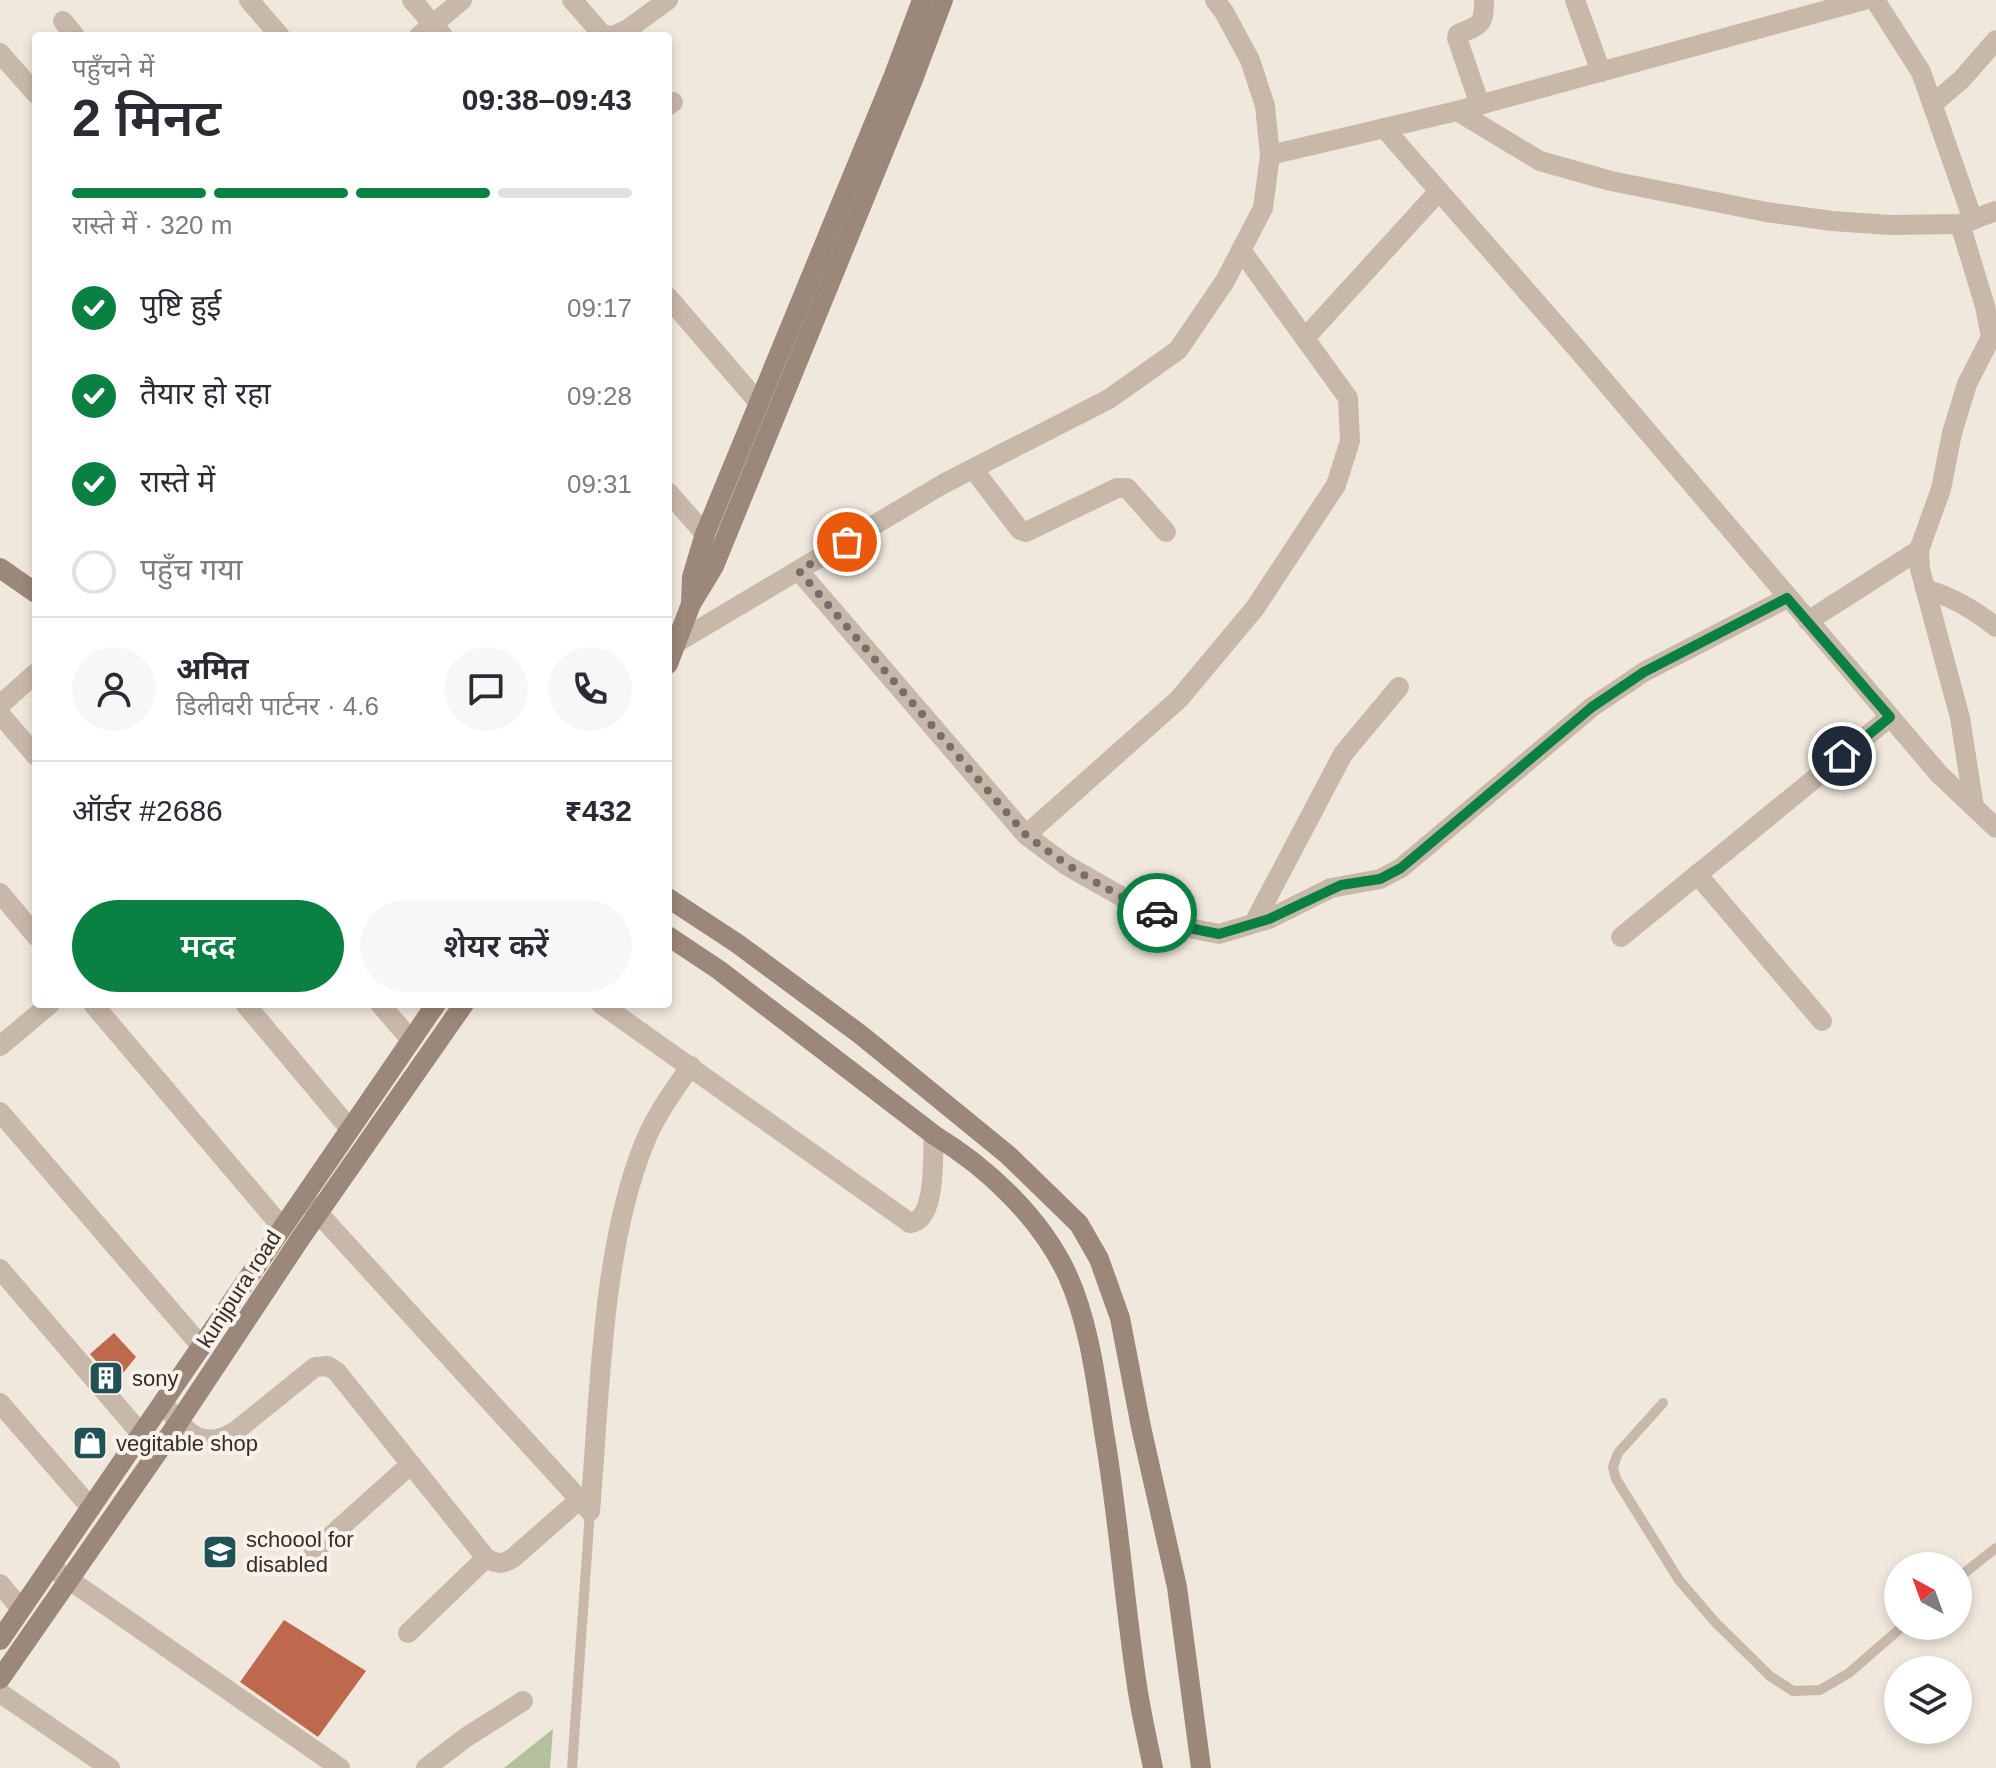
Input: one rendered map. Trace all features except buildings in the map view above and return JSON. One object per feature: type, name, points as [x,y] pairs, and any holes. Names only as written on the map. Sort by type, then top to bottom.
[{"type":"street","points":[[249,0],[277,32]]},
{"type":"street","points":[[412,0],[431,32],[462,0]]},
{"type":"street","points":[[572,0],[600,32]]},
{"type":"street","points":[[622,32],[668,0]]},
{"type":"street","points":[[691,604],[692,577],[705,534],[922,0]]},
{"type":"street","points":[[672,654],[691,604],[714,566],[943,0]]},
{"type":"street","points":[[676,643],[973,469],[1109,399],[1178,350],[1225,281],[1263,208],[1270,155],[1265,106],[1250,60],[1215,0]]},
{"type":"street","points":[[1480,105],[1457,38],[1458,34],[1478,27],[1482,22],[1484,0]]},
{"type":"street","points":[[1575,0],[1601,72]]},
{"type":"street","points":[[1270,155],[1480,105],[1864,0]]},
{"type":"street","points":[[1875,0],[1921,72],[1933,104],[1967,222],[1991,337],[1967,384],[1952,433],[1941,489],[1919,550],[1925,589],[1960,718],[1974,807]]},
{"type":"street","points":[[1933,104],[1962,79],[1996,40]]},
{"type":"street","points":[[0,53],[32,89]]},
{"type":"street","points":[[1457,111],[1540,161],[1611,181],[1751,209],[1832,221],[1890,225],[1967,222],[1996,211]]},
{"type":"street","points":[[1384,128],[1578,350],[1939,774],[1996,828]]},
{"type":"street","points":[[1305,338],[1439,191]]},
{"type":"street","points":[[1026,835],[1179,699],[1255,608],[1336,485],[1350,441],[1348,398],[1241,250]]},
{"type":"street","points":[[672,302],[759,403]]},
{"type":"street","points":[[973,469],[1020,530],[1026,532],[1117,488],[1127,488],[1133,492],[1166,532]]},
{"type":"street","points":[[672,497],[705,534]]},
{"type":"street","points":[[1808,621],[1919,550]]},
{"type":"street","points":[[0,568],[32,590]]},
{"type":"street","points":[[799,571],[1026,835],[1066,865],[1131,902],[1194,929],[1219,934],[1269,919],[1341,885],[1387,877],[1618,688],[1787,598]]},
{"type":"street","points":[[1925,589],[1945,594],[1996,627]]},
{"type":"street","points":[[0,705],[32,677]]},
{"type":"street","points":[[1254,923],[1343,754],[1399,687]]},
{"type":"street","points":[[0,714],[32,751]]},
{"type":"street","points":[[1621,937],[1890,717]]},
{"type":"street","points":[[1697,874],[1822,1021]]},
{"type":"street","points":[[0,893],[32,931]]},
{"type":"street","points":[[672,901],[738,944],[861,1035],[1008,1155],[1079,1224],[1099,1259],[1120,1318],[1177,1587],[1201,1768]]},
{"type":"street","points":[[672,939],[719,970],[952,1146],[1011,1196],[1046,1238],[1067,1274],[1084,1327],[1097,1387],[1115,1500],[1136,1680],[1153,1768]]},
{"type":"street","points":[[0,1046],[45,1008]]},
{"type":"street","points":[[96,1008],[281,1226]]},
{"type":"street","points":[[248,1008],[350,1129]]},
{"type":"street","points":[[383,1008],[411,1040]]},
{"type":"street","name":"kunjpura road","points":[[0,1640],[433,1008]]},
{"type":"street","name":"kunjpura road","points":[[0,1679],[461,1008]]},
{"type":"street","points":[[607,1008],[910,1223],[925,1216],[929,1202],[934,1135]]},
{"type":"street","points":[[164,1404],[178,1423],[201,1440],[225,1439],[306,1373],[315,1367],[328,1366],[337,1372],[486,1558],[496,1564],[504,1564],[584,1506],[615,1252],[629,1188],[644,1143],[663,1104],[691,1066]]},
{"type":"street","points":[[0,1112],[202,1347]]},
{"type":"street","points":[[304,1197],[584,1506]]},
{"type":"street","points":[[0,1269],[142,1435]]},
{"type":"street","points":[[0,1403],[91,1508]]},
{"type":"street","points":[[314,1551],[411,1464]]},
{"type":"street","points":[[408,1633],[486,1558]]},
{"type":"street","points":[[51,1567],[340,1768]]},
{"type":"street","points":[[0,1584],[21,1609]]},
{"type":"street","points":[[0,1693],[110,1768]]},
{"type":"street","points":[[426,1768],[465,1738],[523,1701]]},
{"type":"lane","points":[[1663,1403],[1618,1453],[1613,1467],[1616,1479],[1679,1580],[1715,1622],[1770,1676],[1793,1691],[1820,1690],[1849,1673],[1887,1640]]},
{"type":"lane","points":[[572,1768],[584,1506]]},
{"type":"lane","points":[[1972,1567],[1996,1548]]},
{"type":"green space","points":[[553,1729],[550,1768],[504,1768]]},
{"type":"way so far","points":[[847,542],[799,571],[1026,835],[1066,865],[1131,902],[1157,913]]},
{"type":"place","name":"sony","points":[[106,1378]]},
{"type":"place","name":"vegitable shop","points":[[90,1443]]},
{"type":"place","name":"schoool for disabled","points":[[220,1552]]},
{"type":"route","points":[[1157,913],[1194,929],[1219,934],[1269,919],[1331,888],[1387,877],[1618,688],[1787,598],[1890,717],[1842,756]]}]
